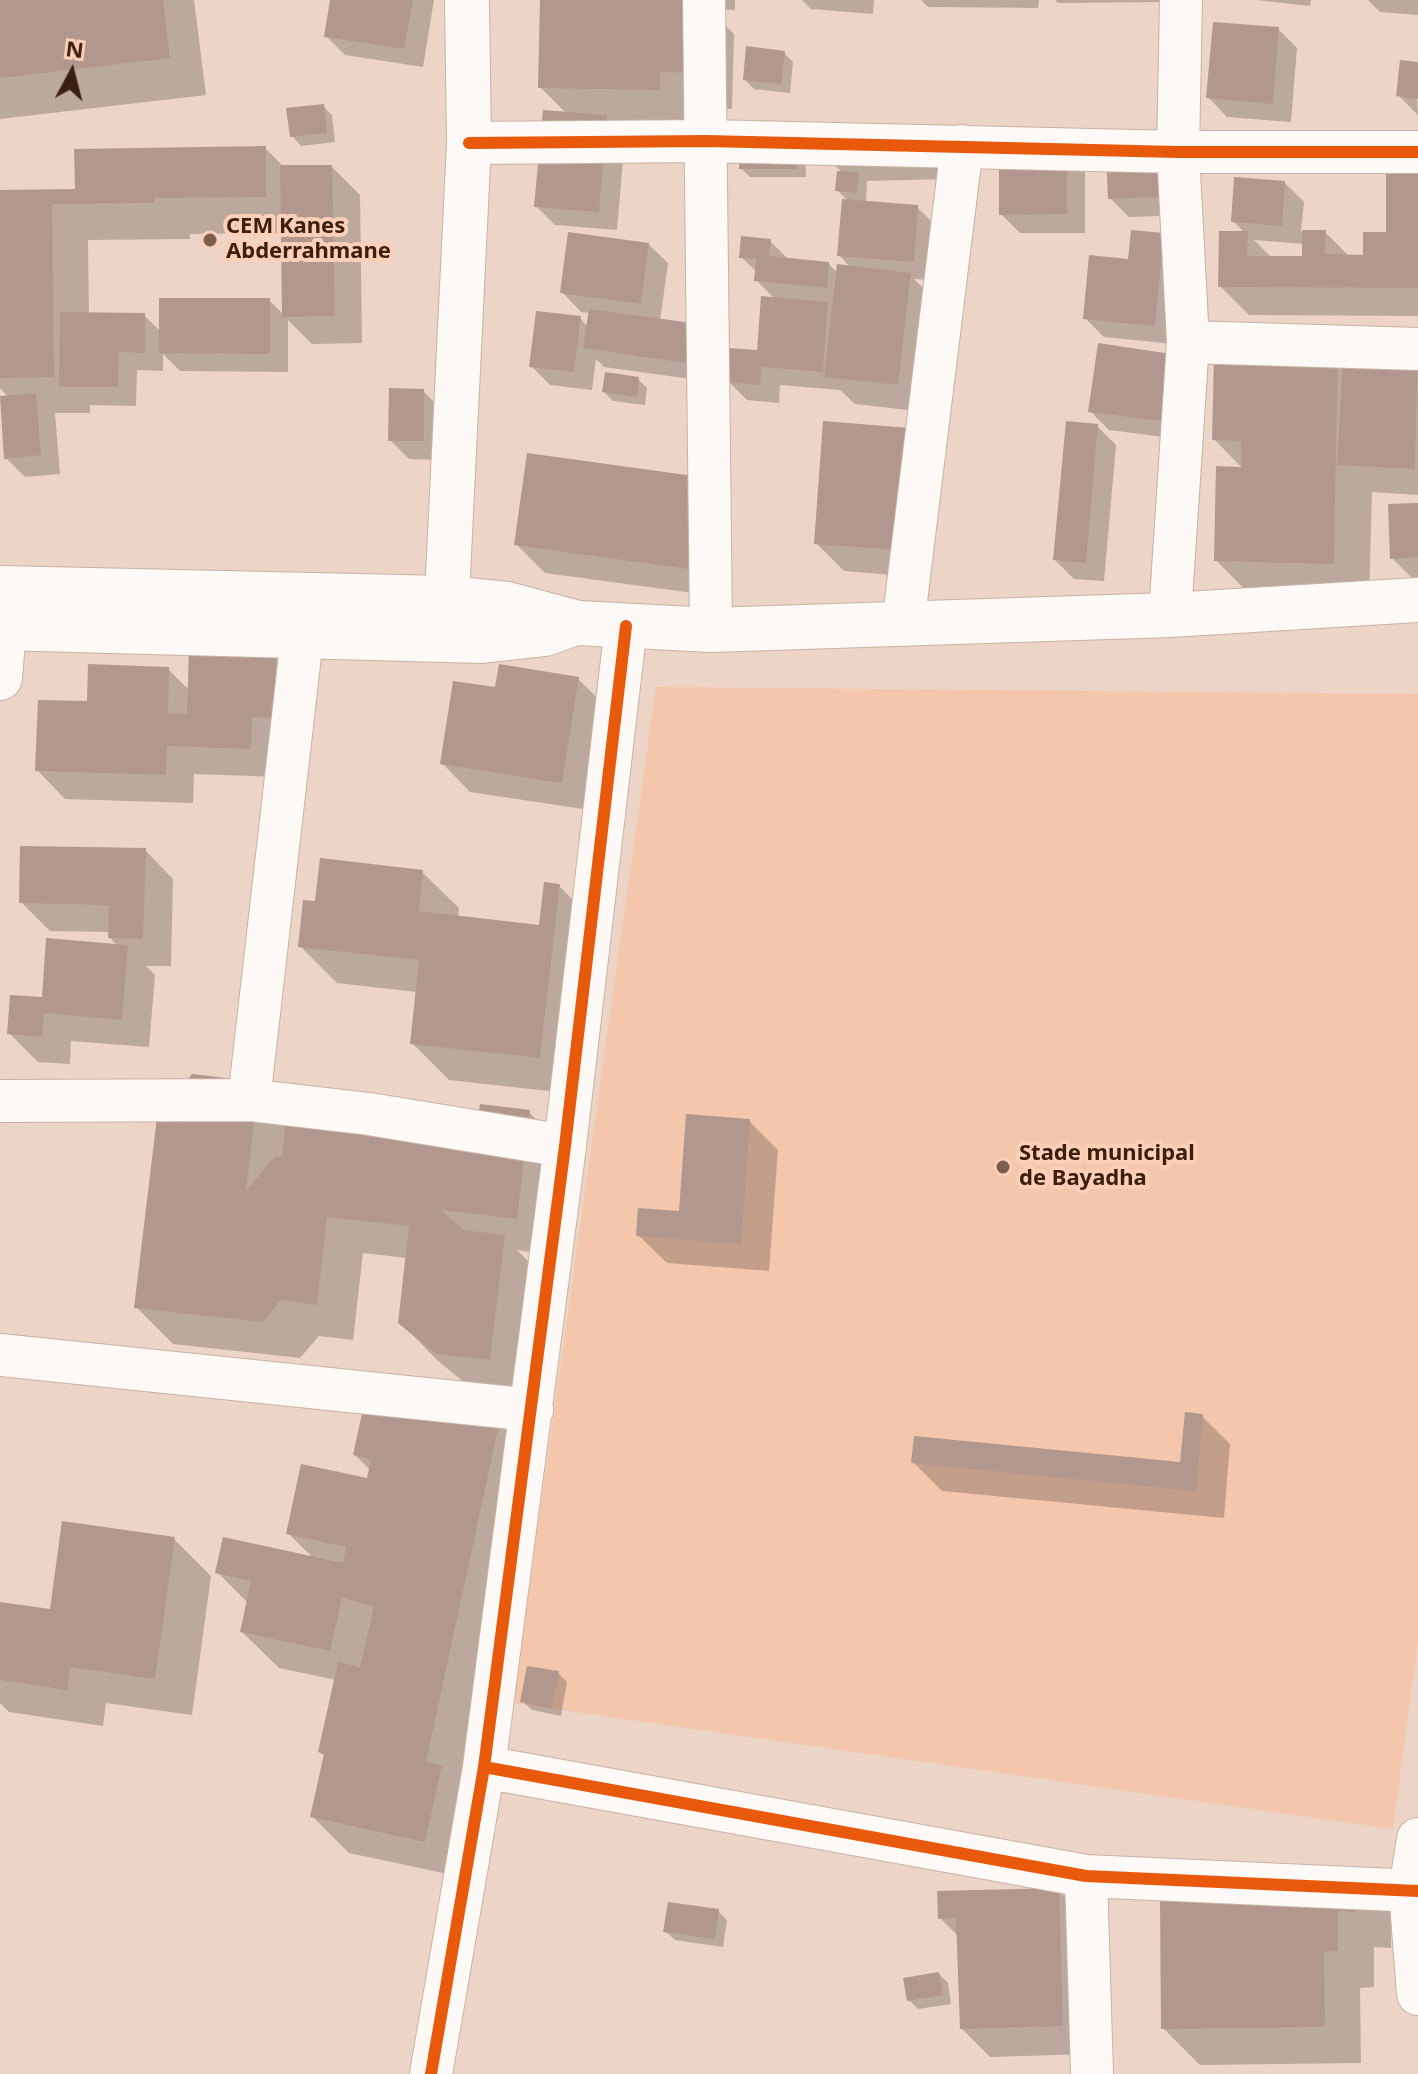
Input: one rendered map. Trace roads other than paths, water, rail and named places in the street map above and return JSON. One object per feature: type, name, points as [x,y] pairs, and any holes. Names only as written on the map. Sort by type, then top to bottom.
[{"type":"main road","points":[[445,641],[469,143],[467,0]]},
{"type":"main road","points":[[3,608],[447,598],[507,604],[578,623],[711,630],[1170,615],[1418,600]]},
{"type":"main road","points":[[3,608],[302,638],[512,640],[545,634],[578,623]]},
{"type":"main road","points":[[0,678],[3,608]]},
{"type":"street","points":[[704,0],[711,630]]},
{"type":"street","points":[[1170,615],[1188,342],[1178,152],[1181,0]]},
{"type":"street","points":[[469,143],[706,141],[1178,152],[1418,152]]},
{"type":"street","points":[[903,625],[962,146]]},
{"type":"street","points":[[1188,342],[1418,349]]},
{"type":"street","points":[[431,2074],[484,1767],[565,1146],[626,626]]},
{"type":"street","points":[[249,1100],[302,638]]},
{"type":"street","points":[[0,1101],[249,1100],[369,1114],[565,1146]]},
{"type":"street","points":[[0,1355],[532,1410]]},
{"type":"street","points":[[484,1767],[1086,1876],[1414,1890]]},
{"type":"street","points":[[1418,1839],[1414,1890],[1418,1994]]},
{"type":"street","points":[[1086,1876],[1092,2074]]},
{"type":"place","name":"CEM Kanes Abderrahmane","points":[[210,240]]},
{"type":"place","name":"Stade municipal de Bayadha","points":[[1003,1167]]}]
